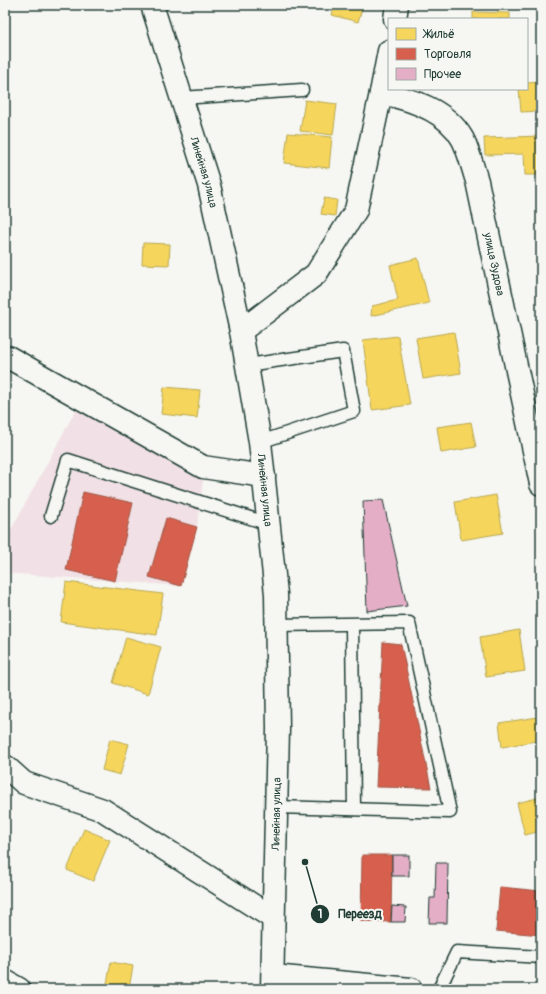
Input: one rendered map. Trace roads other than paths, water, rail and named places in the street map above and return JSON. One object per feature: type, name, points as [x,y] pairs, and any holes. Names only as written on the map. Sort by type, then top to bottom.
[{"type":"street","name":"Линейная улица","points":[[152,5],[209,185],[241,331],[260,442],[276,594],[278,729],[272,983]]},
{"type":"street","points":[[395,18],[397,5]]},
{"type":"street","points":[[241,331],[316,274],[356,210],[382,93],[388,57]]},
{"type":"street","name":"улица Зудова","points":[[382,93],[396,96],[424,106],[446,119],[462,138],[478,181],[541,484]]},
{"type":"street","points":[[5,357],[8,357],[203,467],[264,476]]},
{"type":"street","points":[[5,766],[24,783],[104,810],[273,918]]},
{"type":"street","points":[[5,981],[19,989]]},
{"type":"street","points":[[272,983],[411,989]]},
{"type":"lane","points":[[181,98],[302,90]]},
{"type":"lane","points":[[247,365],[343,351],[354,410],[260,442]]},
{"type":"lane","points":[[51,516],[68,460],[269,524]]},
{"type":"lane","points":[[276,625],[409,623],[450,812],[276,807]]},
{"type":"lane","points":[[352,625],[354,809]]},
{"type":"lane","points":[[439,989],[457,952],[541,957]]},
{"type":"place","name":"Переезд","points":[[305,862]]}]
